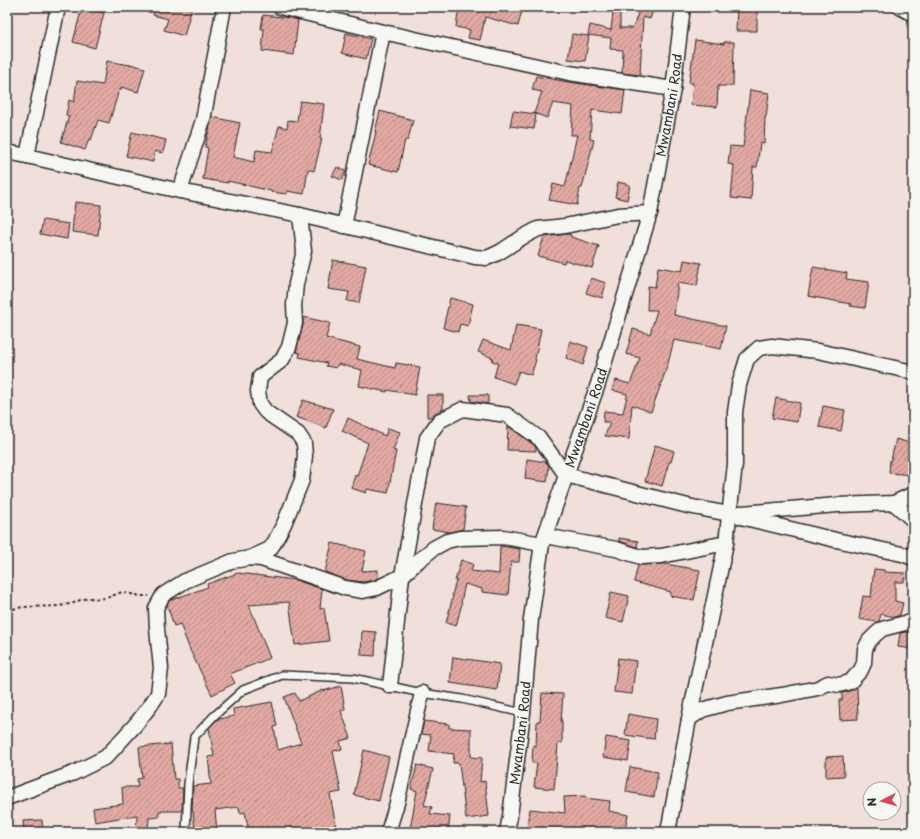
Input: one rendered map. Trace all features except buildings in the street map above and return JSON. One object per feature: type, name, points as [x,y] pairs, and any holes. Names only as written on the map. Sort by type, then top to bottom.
[{"type":"street","points":[[27,156],[58,7]]},
{"type":"street","points":[[180,191],[203,120],[224,7]]},
{"type":"street","points":[[280,7],[383,32],[569,73],[672,89]]},
{"type":"street","name":"Mwambani Road","points":[[507,832],[523,713],[531,619],[543,540],[598,384],[650,213],[672,89],[683,7]]},
{"type":"street","points":[[900,7],[913,14]]},
{"type":"street","points":[[344,226],[383,32]]},
{"type":"street","points":[[7,152],[180,191],[300,215],[475,257],[487,258],[500,252],[538,229],[565,226],[618,215],[650,213]]},
{"type":"street","points":[[7,798],[74,773],[106,757],[136,724],[158,694],[161,668],[156,608],[162,595],[185,581],[233,561],[250,558],[270,549],[284,524],[302,480],[305,456],[304,443],[298,434],[266,412],[260,404],[258,391],[260,377],[282,360],[289,347],[295,323],[294,305],[296,284],[304,251],[300,215]]},
{"type":"street","points":[[668,832],[689,719],[726,543],[735,464],[735,412],[739,385],[747,359],[758,348],[772,346],[818,351],[912,372]]},
{"type":"street","points":[[390,686],[402,576],[427,438],[439,421],[463,409],[507,415],[540,439],[566,475],[688,506],[729,514],[836,540],[902,554],[913,558]]},
{"type":"street","points":[[729,514],[837,505],[894,503],[913,494]]},
{"type":"street","points":[[894,503],[913,520]]},
{"type":"street","points":[[250,558],[261,559],[345,588],[363,590],[377,588],[402,576],[434,548],[447,541],[460,538],[503,537],[543,540],[616,549],[641,557],[661,556],[726,543]]},
{"type":"street","points":[[689,719],[702,710],[727,703],[782,695],[818,688],[828,684],[850,682],[861,670],[864,663],[865,649],[869,641],[876,634],[882,629],[905,623],[913,623]]},
{"type":"street","points":[[388,832],[397,803],[422,693]]},
{"type":"lane","points":[[186,832],[188,784],[194,737],[242,690],[282,674],[353,678],[422,693],[462,699],[523,713]]},
{"type":"path","points":[[7,610],[23,607],[60,606],[88,598],[100,599],[109,597],[122,592],[140,596],[162,595]]}]
